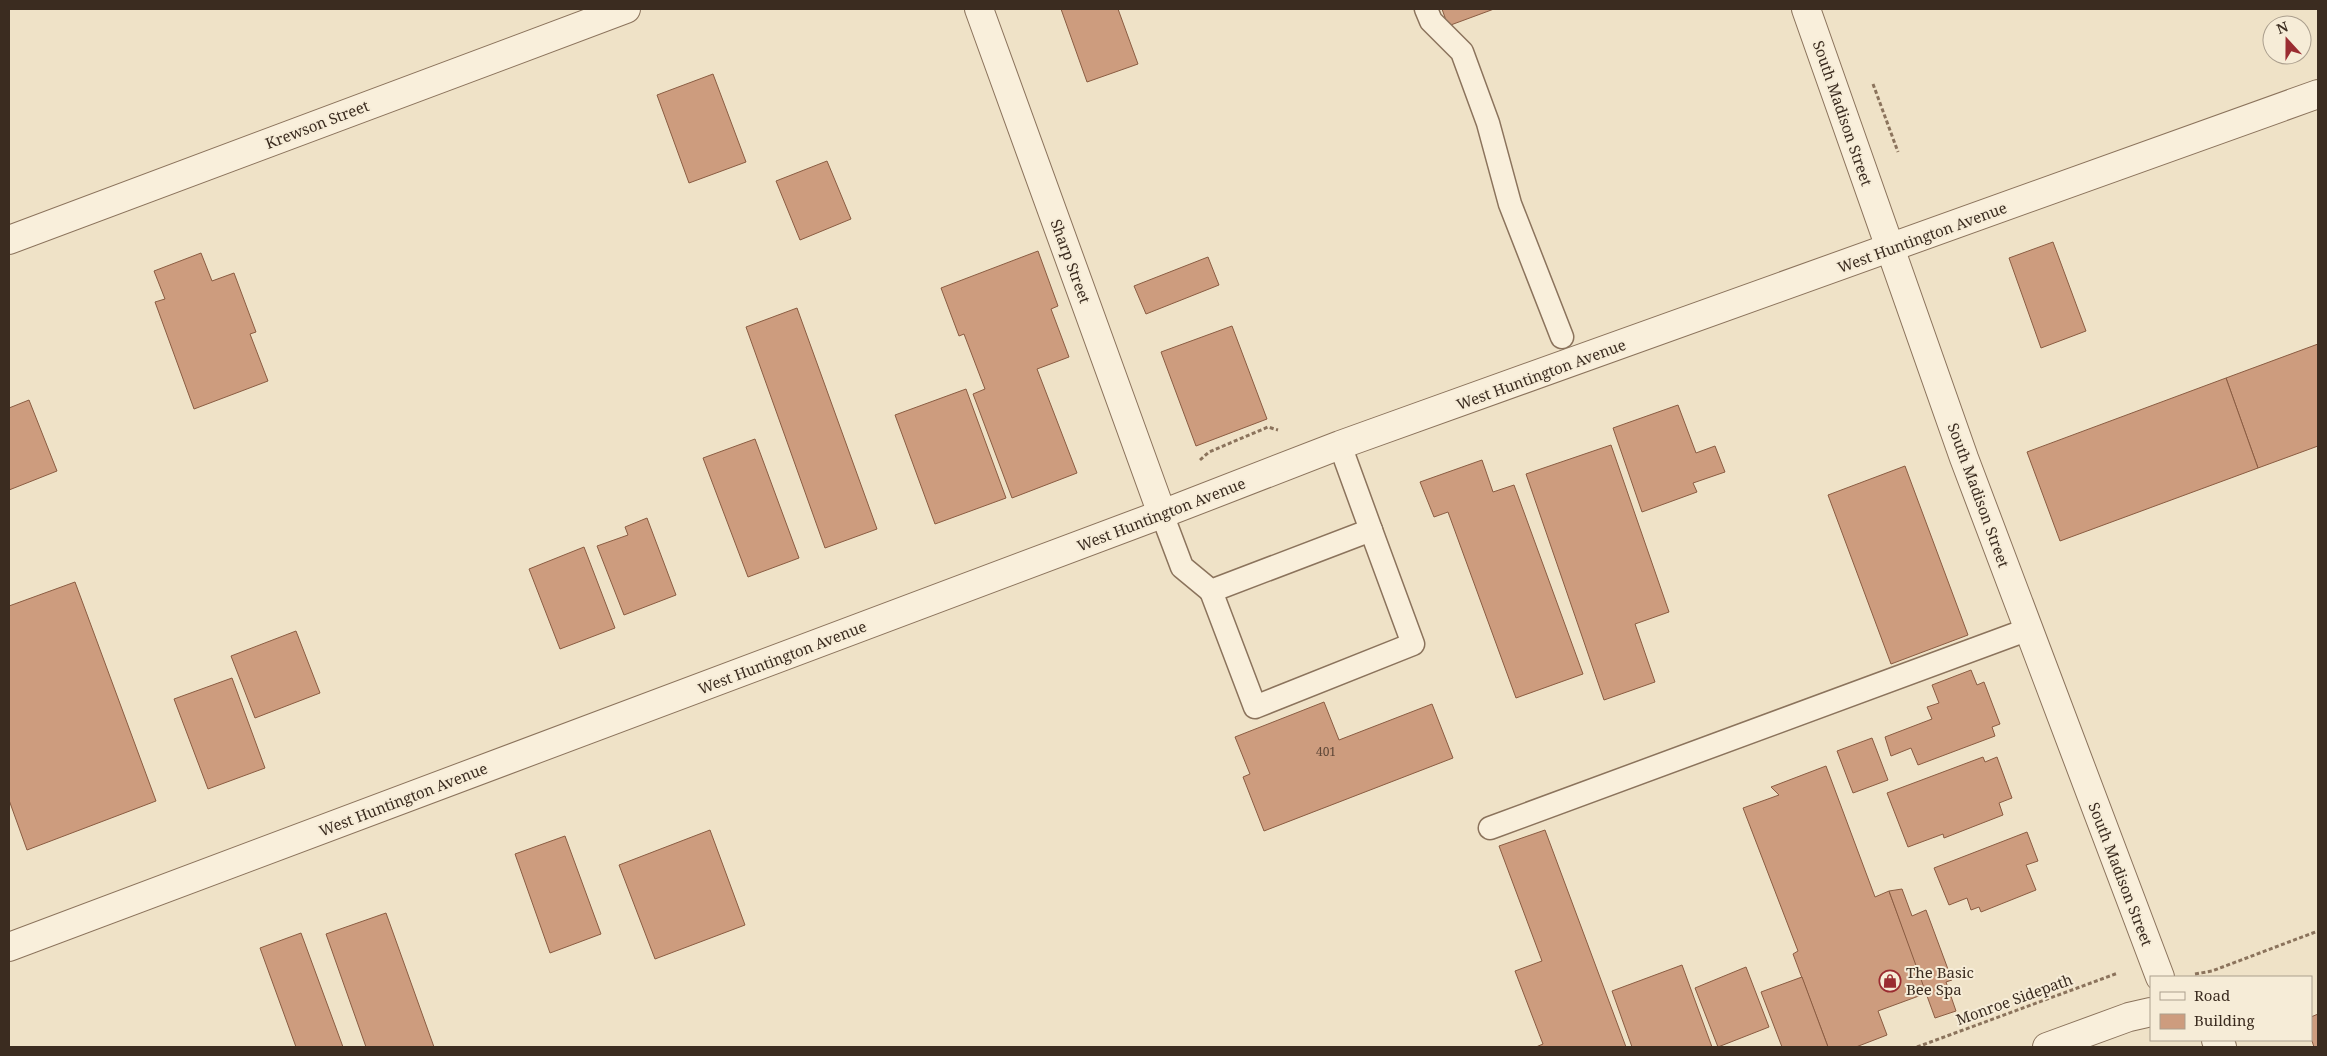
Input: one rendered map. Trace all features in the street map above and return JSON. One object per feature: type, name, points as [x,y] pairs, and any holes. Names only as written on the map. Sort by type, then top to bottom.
[{"type":"street","name":"Krewson Street","points":[[9,240],[626,9]]},
{"type":"street","name":"Sharp Street","points":[[979,9],[1162,514]]},
{"type":"street","name":"South Madison Street","points":[[1806,9],[1890,250],[2029,629],[2160,976]]},
{"type":"street","name":"West Huntington Avenue","points":[[9,947],[1162,514],[1340,445],[1890,250],[2318,94]]},
{"type":"street","points":[[2047,1047],[2129,1017],[2150,1012]]},
{"type":"lane","points":[[1426,9],[1431,21],[1462,52],[1488,123],[1510,204],[1562,337]]},
{"type":"lane","points":[[1162,514],[1182,567],[1210,591],[1255,707],[1413,644],[1340,445]]},
{"type":"lane","points":[[1210,591],[1371,530]]},
{"type":"lane","points":[[1490,828],[2029,629]]},
{"type":"path","points":[[2194,974],[2212,971],[2318,932]]},
{"type":"path","name":"Monroe Sidepath","points":[[1917,1047],[2118,972]]},
{"type":"building","points":[[1061,9],[1118,9],[1138,64],[1087,82]]},
{"type":"building","points":[[1442,9],[1494,9],[1448,26]]},
{"type":"building","points":[[713,74],[746,162],[689,183],[657,95]]},
{"type":"building","points":[[827,161],[851,219],[800,240],[776,181]]},
{"type":"building","points":[[2053,242],[2086,331],[2041,348],[2009,258]]},
{"type":"building","points":[[1038,251],[1058,306],[1051,309],[1069,357],[1037,369],[1077,473],[1012,498],[973,394],[985,389],[964,334],[959,336],[941,288]]},
{"type":"building","points":[[201,253],[212,281],[234,273],[256,332],[250,334],[268,381],[194,409],[155,302],[165,299],[154,271]]},
{"type":"building","points":[[1208,257],[1219,285],[1146,314],[1134,286]]},
{"type":"building","points":[[797,308],[877,529],[825,548],[746,327]]},
{"type":"building","points":[[1232,326],[1267,419],[1196,446],[1161,352]]},
{"type":"building","points":[[2318,344],[2318,446],[2258,468],[2226,378]]},
{"type":"building","points":[[2226,378],[2258,468],[2060,541],[2027,452]]},
{"type":"building","points":[[966,389],[1006,498],[935,524],[895,415]]},
{"type":"building","points":[[29,400],[57,471],[9,490],[9,408]]},
{"type":"building","points":[[1678,405],[1696,453],[1715,446],[1725,472],[1693,483],[1697,492],[1642,512],[1613,428]]},
{"type":"building","points":[[755,439],[799,558],[748,577],[703,458]]},
{"type":"building","points":[[1611,445],[1669,612],[1635,624],[1655,682],[1604,700],[1526,474]]},
{"type":"building","points":[[1482,460],[1493,492],[1514,485],[1583,674],[1516,698],[1448,512],[1434,517],[1420,482]]},
{"type":"building","points":[[1905,466],[1968,635],[1891,664],[1828,495]]},
{"type":"building","points":[[647,518],[676,595],[624,615],[597,546],[628,535],[625,527]]},
{"type":"building","points":[[584,547],[615,628],[560,649],[529,569]]},
{"type":"building","points":[[75,582],[156,801],[27,850],[9,800],[9,606]]},
{"type":"building","points":[[296,631],[320,693],[255,718],[231,656]]},
{"type":"building","points":[[1971,670],[1977,685],[1984,682],[2000,724],[1992,727],[1995,736],[1918,765],[1911,748],[1891,756],[1885,737],[1932,719],[1927,707],[1939,703],[1932,685]]},
{"type":"building","points":[[232,678],[265,768],[208,789],[174,699]]},
{"type":"building","points":[[1324,702],[1339,740],[1432,704],[1453,758],[1264,831],[1243,777],[1250,774],[1235,737]]},
{"type":"building","points":[[1872,738],[1888,780],[1853,793],[1837,751]]},
{"type":"building","points":[[1983,757],[1985,762],[1997,757],[2012,798],[1999,803],[2003,815],[1944,838],[1943,834],[1908,847],[1887,793]]},
{"type":"building","points":[[1826,766],[1875,897],[1889,891],[1927,993],[1878,1011],[1887,1035],[1856,1047],[1828,1047],[1793,954],[1798,951],[1743,808],[1779,795],[1771,787]]},
{"type":"building","points":[[710,830],[745,925],[655,959],[619,865]]},
{"type":"building","points":[[1545,830],[1626,1047],[1536,1047],[1543,1044],[1515,971],[1542,961],[1499,846]]},
{"type":"building","points":[[2027,832],[2038,861],[2026,865],[2036,890],[1981,912],[1979,907],[1971,910],[1967,898],[1949,905],[1934,868]]},
{"type":"building","points":[[565,836],[601,934],[550,953],[515,854]]},
{"type":"building","points":[[1902,889],[1912,916],[1926,910],[1952,980],[1946,982],[1956,1011],[1935,1018],[1889,891]]},
{"type":"building","points":[[386,913],[434,1047],[366,1047],[326,934]]},
{"type":"building","points":[[301,933],[343,1047],[296,1047],[260,948]]},
{"type":"building","points":[[1682,965],[1712,1047],[1632,1047],[1612,991]]},
{"type":"building","points":[[1746,967],[1769,1027],[1718,1047],[1695,988]]},
{"type":"building","points":[[1802,977],[1828,1047],[1782,1047],[1761,992]]},
{"type":"building","points":[[2318,1014],[2318,1047],[2314,1047],[2312,1041],[2312,1017]]},
{"type":"place","name":"The Basic Bee Spa","points":[[1890,981]]}]
